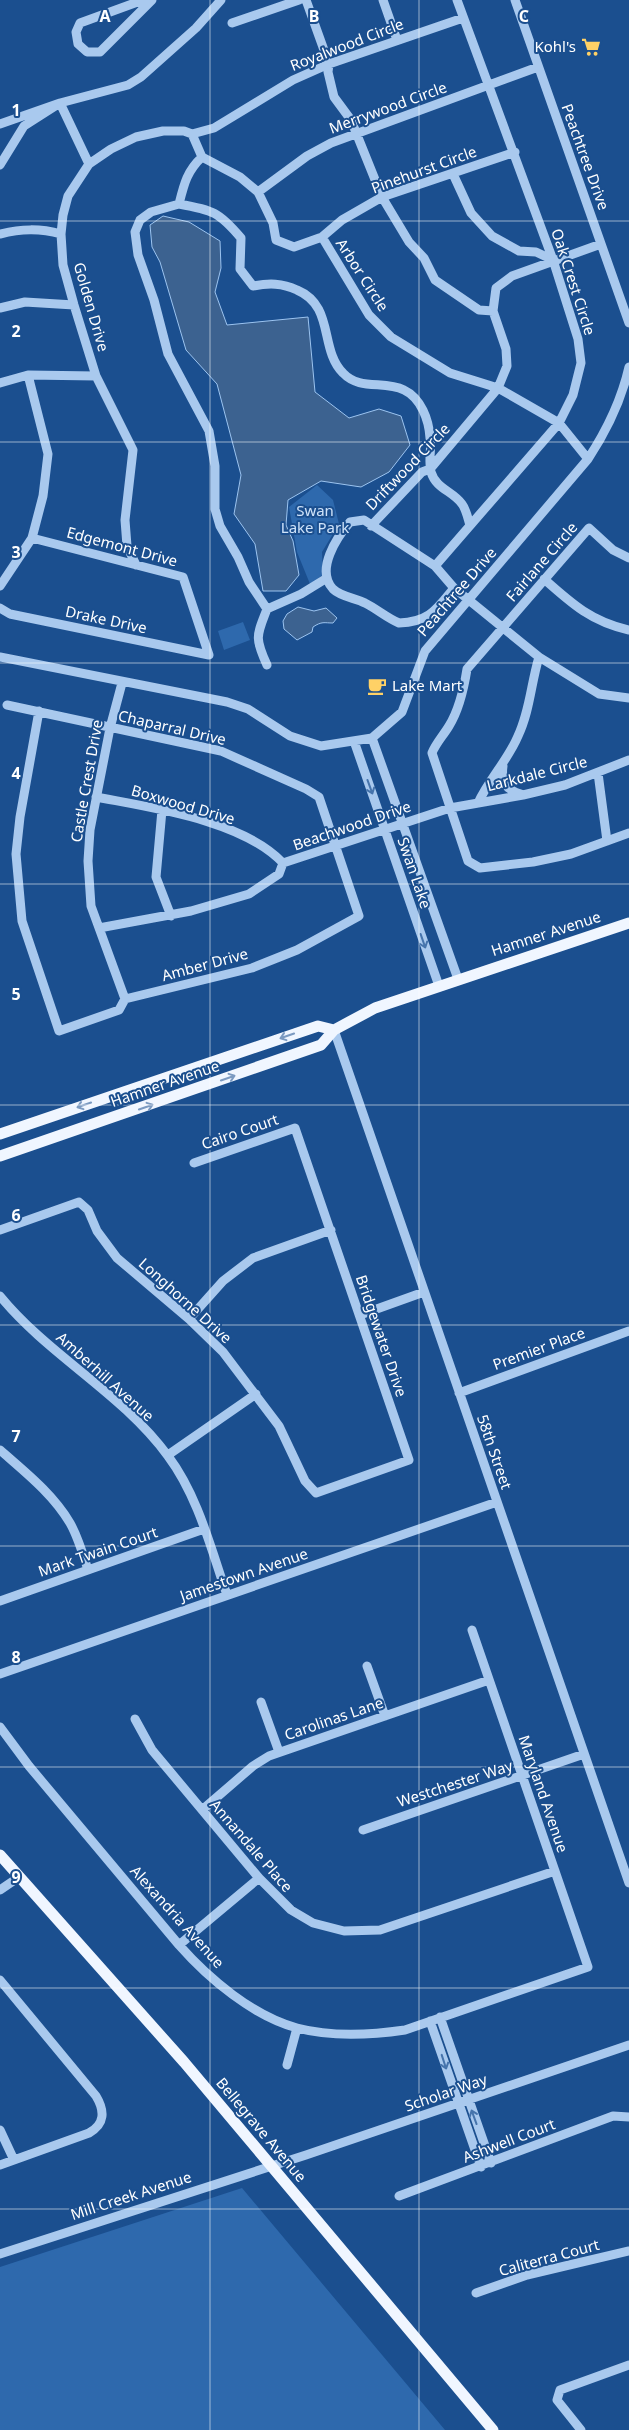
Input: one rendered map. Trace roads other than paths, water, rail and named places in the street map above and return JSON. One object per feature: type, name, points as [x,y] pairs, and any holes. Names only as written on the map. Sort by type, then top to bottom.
[{"type":"main road","name":"Hamner Avenue","points":[[0,1156],[321,1045],[334,1030],[375,1008],[629,923]]},
{"type":"main road","name":"Hamner Avenue","points":[[0,1134],[318,1026],[334,1030]]},
{"type":"main road","name":"Bellegrave Avenue","points":[[0,1855],[184,2062],[494,2430]]},
{"type":"street","points":[[143,0],[80,23],[76,32],[78,44],[87,52],[100,52],[152,0]]},
{"type":"street","points":[[0,124],[60,103],[112,91],[141,77],[196,28],[221,0]]},
{"type":"street","points":[[232,23],[299,0]]},
{"type":"street","points":[[306,0],[329,64],[328,72],[334,98],[351,120],[358,133],[382,198],[410,242],[424,258],[435,280],[479,310],[493,312]]},
{"type":"street","points":[[383,0],[397,40]]},
{"type":"street","name":"Oak Crest Circle","points":[[435,566],[558,423],[573,395],[581,363],[578,339],[553,260],[515,152],[457,0]]},
{"type":"street","name":"Peachtree Drive","points":[[514,0],[629,323]]},
{"type":"street","name":"Royalwood Circle","points":[[192,134],[214,128],[293,80],[329,64],[463,18]]},
{"type":"street","name":"Merrywood Circle","points":[[258,192],[307,156],[331,143],[538,67]]},
{"type":"street","points":[[60,103],[89,164]]},
{"type":"street","points":[[0,165],[24,126],[60,103]]},
{"type":"street","name":"Golden Drive","points":[[136,565],[127,546],[126,520],[133,450],[96,376],[74,305],[63,264],[61,234],[63,215],[68,196],[89,164],[111,149],[136,137],[163,131],[184,131],[192,134]]},
{"type":"street","points":[[180,204],[185,177],[192,165],[202,157],[192,134]]},
{"type":"street","name":"Pinehurst Circle","points":[[322,238],[342,220],[382,198],[515,152]]},
{"type":"street","name":"Arbor Circle","points":[[202,157],[240,176],[258,192],[273,223],[276,240],[294,246],[322,238],[369,315],[391,337],[450,373],[498,388],[558,423],[588,459]]},
{"type":"street","points":[[453,174],[471,213],[492,236],[519,251],[536,252],[553,260]]},
{"type":"street","points":[[267,609],[249,582],[234,549],[220,526],[216,509],[215,466],[209,430],[168,354],[154,300],[138,254],[135,232],[140,220],[151,212],[180,204],[210,210],[226,220],[240,238],[240,268],[253,286],[269,283],[290,287],[310,296],[323,318],[334,360],[341,372],[359,383],[403,389],[414,397],[423,408],[430,438],[430,469],[434,481],[462,504],[470,525]]},
{"type":"street","points":[[0,234],[22,229],[47,230],[61,234]]},
{"type":"street","name":"Driftwood Circle","points":[[371,526],[422,472],[430,469],[498,388],[507,366],[506,349],[493,312],[496,288],[512,276],[601,244]]},
{"type":"street","points":[[0,308],[25,302],[74,305]]},
{"type":"street","name":"Peachtree Drive","points":[[0,658],[227,702],[248,708],[290,736],[320,746],[372,738],[402,712],[425,651],[588,459],[609,426],[623,393],[629,367]]},
{"type":"street","points":[[0,586],[32,538],[43,496],[48,454],[28,375]]},
{"type":"street","points":[[0,383],[28,375],[96,376]]},
{"type":"street","points":[[454,588],[426,619],[399,623],[367,604],[333,588],[327,578],[329,558],[341,533],[350,522],[364,520],[435,566],[454,588],[539,657],[599,694],[629,698]]},
{"type":"street","name":"Fairlane Circle","points":[[629,558],[613,550],[589,528],[466,669],[464,686],[455,712],[449,726],[437,740],[432,753],[468,862],[480,868],[571,854],[629,833]]},
{"type":"street","name":"Edgemont Drive","points":[[32,538],[182,577],[209,655]]},
{"type":"street","points":[[267,664],[257,631],[267,609],[301,594],[327,578]]},
{"type":"street","points":[[544,579],[586,615],[609,626],[629,630]]},
{"type":"street","name":"Drake Drive","points":[[0,608],[10,614],[209,655]]},
{"type":"street","points":[[478,803],[503,764],[526,718],[532,681],[539,657]]},
{"type":"street","name":"Castle Crest Drive","points":[[122,683],[110,728],[96,797],[90,830],[88,861],[91,906],[125,999]]},
{"type":"street","name":"Chaparral Drive","points":[[7,705],[221,751],[306,789],[319,797],[359,916]]},
{"type":"street","name":"Amber Drive","points":[[39,711],[20,817],[16,854],[22,921],[59,1031],[119,1010],[125,999],[252,968],[298,950],[359,916]]},
{"type":"street","name":"Swan Lake","points":[[372,738],[401,824],[458,979]]},
{"type":"street","name":"Swan Lake","points":[[354,742],[438,986]]},
{"type":"street","name":"Larkdale Circle","points":[[450,808],[523,795],[565,785],[629,760]]},
{"type":"street","points":[[503,764],[501,778],[507,788],[510,792],[523,795]]},
{"type":"street","points":[[598,773],[607,841]]},
{"type":"street","name":"Boxwood Drive","points":[[96,797],[162,810],[221,826],[270,850],[283,863]]},
{"type":"street","name":"Beachwood Drive","points":[[99,928],[171,916],[249,894],[279,874],[283,863],[450,808]]},
{"type":"street","points":[[162,810],[156,876],[171,916]]},
{"type":"street","name":"58th Street","points":[[334,1030],[629,1883]]},
{"type":"street","name":"Cairo Court","points":[[194,1163],[295,1128]]},
{"type":"street","name":"Bridgewater Drive","points":[[295,1128],[409,1460],[316,1493]]},
{"type":"street","name":"Longhorne Drive","points":[[0,1230],[79,1202],[88,1210],[97,1231],[117,1258],[189,1319],[223,1352],[279,1426],[305,1481],[316,1493]]},
{"type":"street","points":[[189,1319],[223,1281],[253,1258],[331,1230]]},
{"type":"street","points":[[360,1315],[424,1292]]},
{"type":"street","name":"Amberhill Avenue","points":[[0,1296],[8,1306],[61,1355],[121,1405],[168,1455],[180,1475],[204,1529],[227,1595]]},
{"type":"street","points":[[0,1312],[8,1306]]},
{"type":"street","name":"Premier Place","points":[[459,1393],[629,1331]]},
{"type":"street","points":[[168,1455],[256,1394]]},
{"type":"street","points":[[0,1450],[30,1475],[56,1503],[70,1524],[88,1570]]},
{"type":"street","name":"Jamestown Avenue","points":[[0,1674],[497,1502]]},
{"type":"street","name":"Mark Twain Court","points":[[0,1601],[204,1529]]},
{"type":"street","name":"Maryland Avenue","points":[[472,1630],[588,1967]]},
{"type":"street","points":[[367,1666],[385,1716]]},
{"type":"street","name":"Carolinas Lane","points":[[202,1810],[253,1766],[279,1752],[489,1680]]},
{"type":"street","points":[[261,1702],[279,1752]]},
{"type":"street","name":"Annandale Place","points":[[135,1718],[152,1750],[276,1897],[302,1918],[328,1928],[366,1932],[393,1927],[555,1871]]},
{"type":"street","name":"Alexandria Avenue","points":[[0,1727],[30,1766],[200,1968],[225,1989],[261,2012],[297,2028],[333,2033],[377,2034],[405,2030],[588,1967]]},
{"type":"street","name":"Westchester Way","points":[[363,1830],[522,1777],[584,1754]]},
{"type":"street","points":[[0,1890],[18,1877]]},
{"type":"street","points":[[179,1945],[259,1878]]},
{"type":"street","points":[[0,1980],[96,2096],[102,2107],[103,2118],[98,2127],[89,2133],[0,2165]]},
{"type":"street","points":[[440,2017],[491,2163]]},
{"type":"street","points":[[430,2021],[480,2167]]},
{"type":"street","points":[[287,2065],[297,2028]]},
{"type":"street","name":"Scholar Way","points":[[272,2165],[629,2045]]},
{"type":"street","name":"Ashwell Court","points":[[399,2196],[613,2116],[629,2117]]},
{"type":"street","points":[[0,2130],[14,2160]]},
{"type":"street","name":"Mill Creek Avenue","points":[[0,2254],[272,2165]]},
{"type":"street","name":"Caliterra Court","points":[[476,2293],[527,2275],[629,2251]]},
{"type":"street","points":[[581,2430],[557,2400],[560,2390],[629,2364]]},
{"type":"place","name":"Kohl's","points":[[591,47]]},
{"type":"place","name":"Lake Mart","points":[[377,686]]},
{"type":"park label","name":"Swan Lake Park","points":[[315,520]]}]
